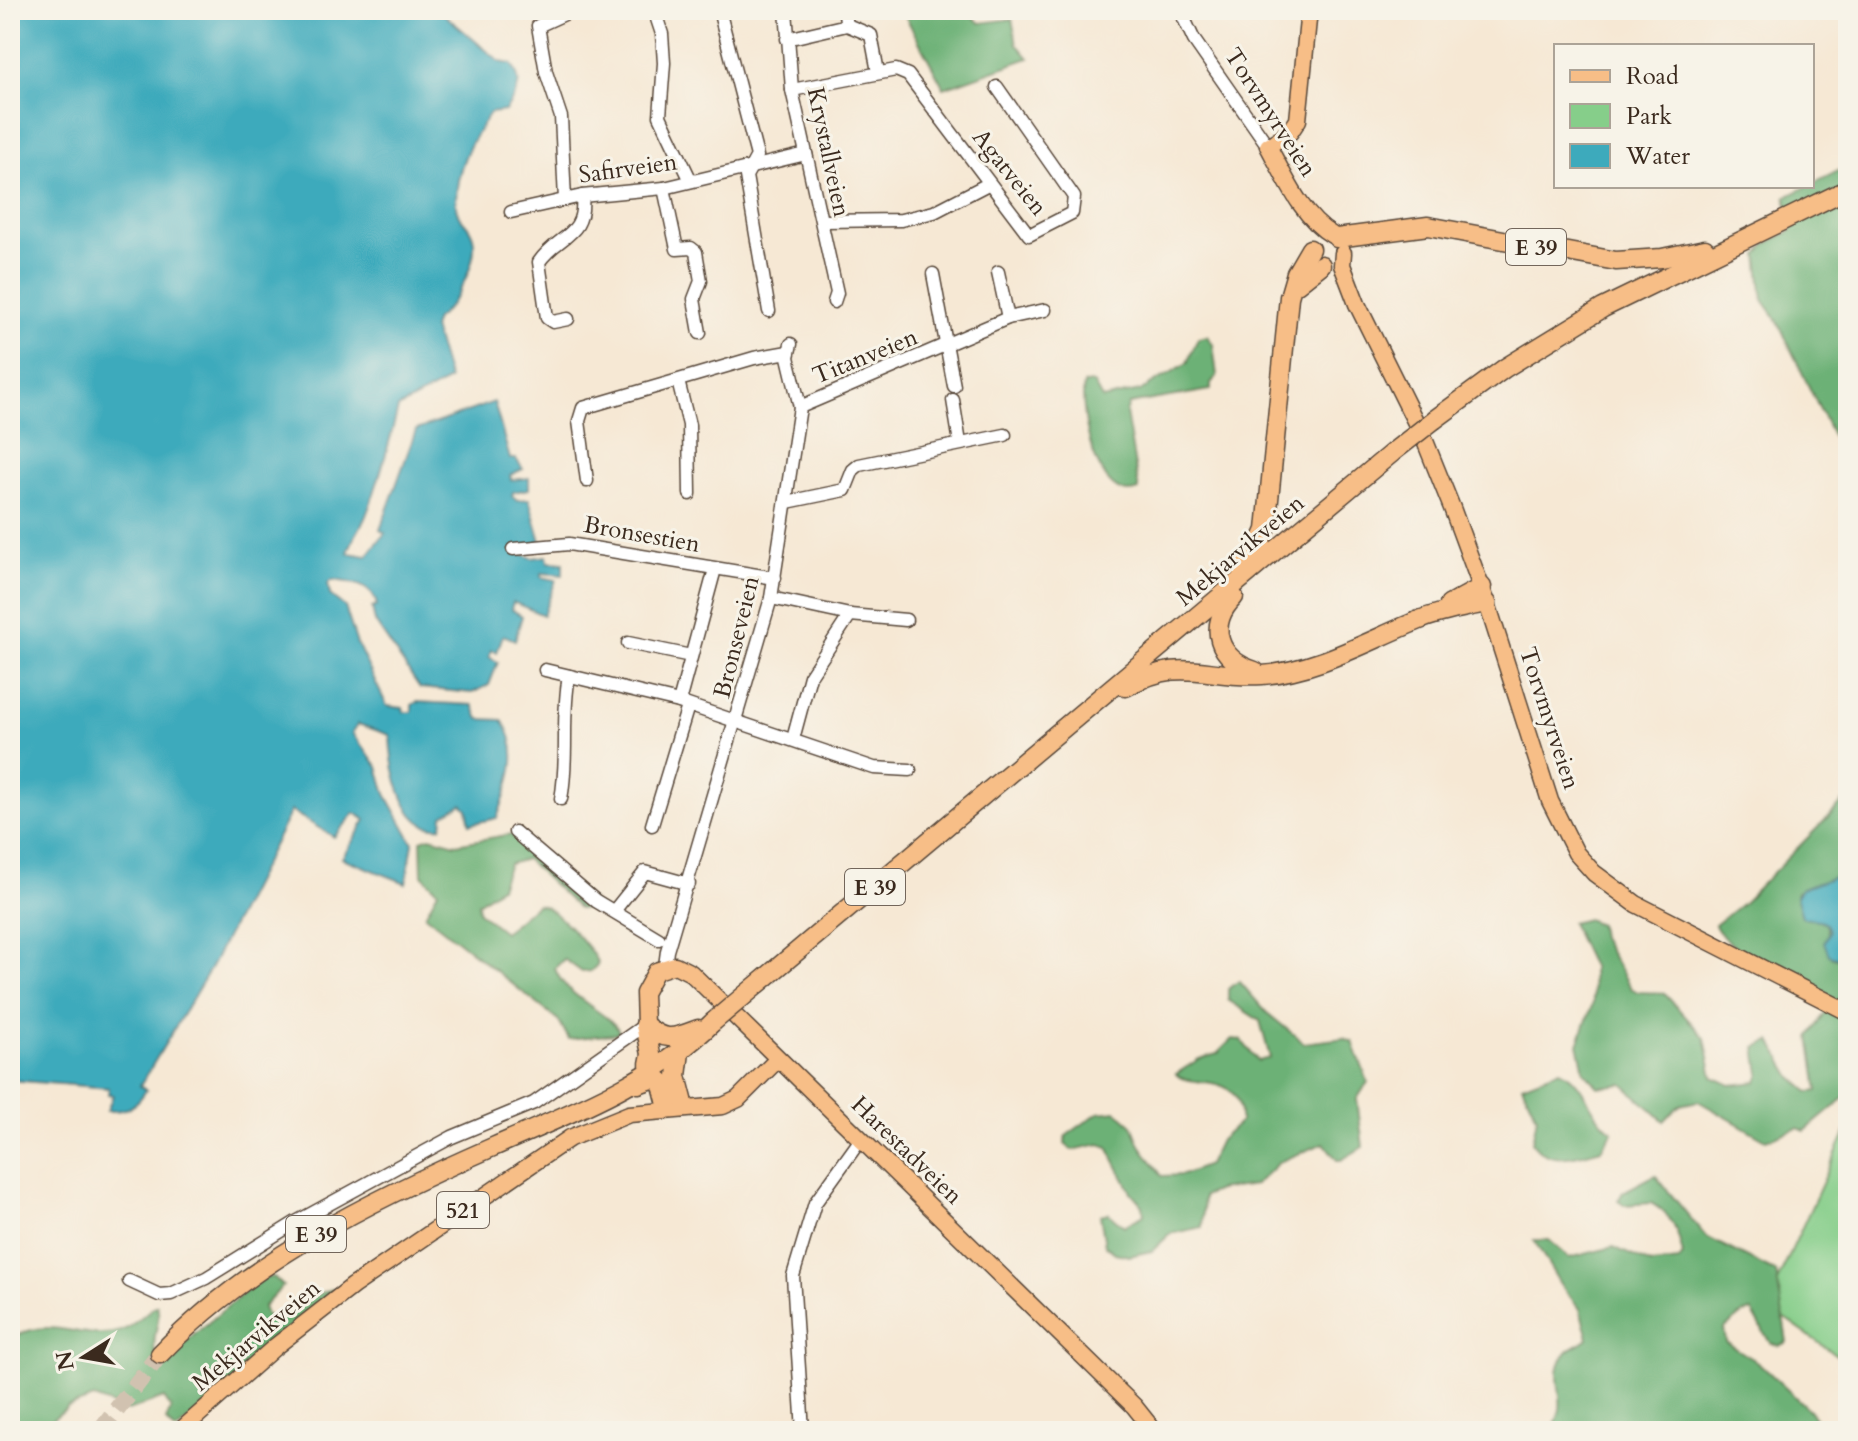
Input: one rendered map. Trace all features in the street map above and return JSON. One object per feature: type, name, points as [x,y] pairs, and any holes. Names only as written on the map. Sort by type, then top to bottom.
[{"type":"highway","name":"Mekjarvikveien","points":[[652,1066],[745,995],[1434,420],[1505,368],[1603,308],[1848,189]]},
{"type":"highway","name":"E 39","points":[[1337,242],[1428,226],[1616,261],[1662,258],[1735,243]]},
{"type":"highway","name":"E 39","points":[[1226,593],[1235,573],[1258,548],[1266,530],[1289,297],[1296,273],[1311,246]]},
{"type":"highway","points":[[1289,297],[1302,277],[1323,266]]},
{"type":"highway","name":"E 39","points":[[1249,574],[1221,613],[1219,640],[1234,662],[1273,674]]},
{"type":"highway","name":"E 39","points":[[1089,708],[1138,680],[1162,671],[1198,668],[1249,675],[1273,674],[1306,666],[1484,595]]},
{"type":"highway","name":"Mekjarvikveien","points":[[652,1066],[680,1052],[708,1024]]},
{"type":"highway","name":"E 39","points":[[645,1025],[659,1036],[673,1040],[708,1024]]},
{"type":"highway","points":[[645,1025],[652,1066]]},
{"type":"highway","points":[[676,1108],[680,1052]]},
{"type":"highway","name":"E 39","points":[[624,1087],[652,1066]]},
{"type":"highway","name":"E 39","points":[[493,1147],[527,1125],[652,1066]]},
{"type":"highway","name":"E 39","points":[[160,1354],[215,1302],[284,1253],[493,1147],[624,1087],[657,1079],[665,1086],[676,1108]]},
{"type":"main road","points":[[1268,146],[1290,132],[1298,120],[1309,10]]},
{"type":"main road","name":"Torvmyrveien","points":[[1268,146],[1299,199],[1337,242],[1357,304],[1425,441],[1484,595],[1550,801],[1576,853],[1594,873],[1636,904],[1848,1012]]},
{"type":"main road","name":"Torvmyrveien","points":[[1299,199],[1311,246]]},
{"type":"main road","points":[[1323,234],[1337,242],[1335,264],[1323,266],[1313,259],[1311,246],[1323,234]]},
{"type":"main road","name":"Torvmyrveien","points":[[1323,266],[1357,304]]},
{"type":"main road","points":[[645,1025],[646,987],[656,971],[670,966]]},
{"type":"main road","name":"Harestadveien","points":[[670,966],[691,973],[1134,1406],[1154,1431]]},
{"type":"main road","name":"Mekjarvikveien","points":[[180,1431],[276,1346],[343,1293],[550,1151],[609,1119],[676,1108],[723,1106],[738,1099],[778,1059]]},
{"type":"street","points":[[565,200],[561,117],[546,72],[538,26],[573,10]]},
{"type":"street","points":[[654,10],[662,34],[664,63],[660,116],[691,181]]},
{"type":"street","points":[[719,10],[757,156],[746,176],[769,311]]},
{"type":"street","name":"Krystallveien","points":[[786,10],[792,90],[837,293],[834,302]]},
{"type":"street","points":[[844,10],[847,25]]},
{"type":"street","name":"Torvmyrveien","points":[[1180,10],[1194,40],[1268,146]]},
{"type":"street","points":[[787,39],[847,25],[871,35],[878,72]]},
{"type":"street","name":"Agatveien","points":[[792,90],[878,72],[896,70],[908,75],[1029,235],[1041,232],[1072,213],[1074,197],[997,87]]},
{"type":"street","name":"Safirveien","points":[[511,212],[582,196],[664,188],[806,154]]},
{"type":"street","points":[[822,221],[901,220],[934,212],[988,184]]},
{"type":"street","points":[[664,188],[677,249],[691,248],[696,252],[701,281],[694,299],[700,333]]},
{"type":"street","points":[[568,319],[553,322],[547,318],[539,262],[578,228],[583,210],[582,196]]},
{"type":"street","points":[[998,272],[1008,318]]},
{"type":"street","name":"Titanveien","points":[[933,274],[954,386]]},
{"type":"street","name":"Titanveien","points":[[800,407],[1008,318],[1045,310]]},
{"type":"street","name":"Bronseveien","points":[[587,481],[579,421],[583,408],[790,348],[800,407],[775,578],[737,720],[675,927],[670,966]]},
{"type":"street","points":[[678,381],[689,425],[690,494]]},
{"type":"street","points":[[953,400],[960,443]]},
{"type":"street","points":[[787,502],[845,490],[853,470],[859,465],[1005,435]]},
{"type":"street","name":"Bronsestien","points":[[513,549],[569,544],[775,578]]},
{"type":"street","name":"Bronsestien","points":[[652,825],[683,704],[691,656],[711,593],[715,569]]},
{"type":"street","points":[[771,598],[850,615],[906,620]]},
{"type":"street","points":[[793,739],[810,676],[850,615]]},
{"type":"street","points":[[628,643],[691,656]]},
{"type":"street","points":[[545,670],[737,720],[874,768],[910,770]]},
{"type":"street","points":[[561,799],[567,766],[564,714],[569,676]]},
{"type":"street","points":[[515,832],[596,901],[659,939]]},
{"type":"street","points":[[614,911],[645,872],[689,884]]},
{"type":"street","points":[[129,1281],[159,1295],[171,1294],[206,1278],[409,1159],[452,1137],[534,1103],[645,1025]]},
{"type":"street","points":[[803,1431],[793,1276],[815,1203],[861,1139]]},
{"type":"green space","points":[[902,10],[964,10],[980,23],[1012,19],[1017,44],[1029,58],[944,88]]},
{"type":"green space","points":[[1848,166],[1848,460],[1844,460],[1776,318],[1763,300],[1758,255],[1766,244],[1792,230],[1786,197],[1804,188],[1814,188],[1814,183]]},
{"type":"green space","points":[[1207,336],[1213,344],[1217,376],[1211,383],[1211,390],[1129,404],[1126,413],[1139,490],[1124,491],[1112,485],[1094,454],[1088,434],[1084,384],[1093,383],[1102,399],[1140,391],[1187,363],[1198,338]]},
{"type":"green space","points":[[1848,797],[1848,872],[1797,892],[1796,896],[1814,918],[1826,923],[1833,957],[1848,961],[1848,1095],[1805,1131],[1798,1128],[1766,1140],[1698,1101],[1680,1105],[1664,1121],[1623,1084],[1598,1087],[1584,1071],[1578,1044],[1593,1003],[1592,967],[1571,923],[1587,919],[1599,924],[1601,938],[1631,988],[1638,992],[1664,993],[1705,1038],[1713,1077],[1730,1085],[1757,1082],[1760,1074],[1756,1047],[1771,1041],[1792,1077],[1809,1092],[1818,1091],[1810,1036],[1830,1005],[1749,957],[1721,934],[1715,925],[1744,902]]},
{"type":"green space","points":[[512,834],[595,905],[592,909],[579,909],[526,859],[509,864],[500,887],[478,903],[479,912],[504,932],[536,905],[560,918],[580,938],[598,964],[591,971],[582,972],[564,959],[555,968],[560,978],[619,1032],[569,1039],[558,1020],[425,915],[438,891],[422,875],[421,840],[430,837],[456,844]]},
{"type":"green space","points":[[1239,981],[1266,1012],[1304,1043],[1344,1038],[1353,1042],[1368,1082],[1357,1099],[1363,1147],[1337,1160],[1324,1143],[1279,1162],[1255,1185],[1218,1190],[1204,1196],[1202,1227],[1170,1234],[1152,1251],[1129,1256],[1115,1253],[1105,1245],[1100,1215],[1108,1213],[1124,1226],[1144,1215],[1143,1206],[1131,1192],[1108,1147],[1100,1144],[1072,1150],[1065,1144],[1066,1136],[1098,1113],[1116,1111],[1132,1125],[1140,1145],[1162,1176],[1183,1175],[1208,1165],[1220,1140],[1240,1122],[1239,1105],[1233,1094],[1224,1087],[1191,1081],[1176,1074],[1199,1059],[1217,1054],[1232,1039],[1241,1040],[1258,1061],[1270,1058],[1260,1021],[1228,1000],[1228,989]]},
{"type":"green space","points":[[1560,1070],[1576,1082],[1598,1117],[1613,1131],[1601,1149],[1564,1158],[1546,1155],[1532,1142],[1537,1117],[1522,1085]]},
{"type":"green space","points":[[1848,1127],[1848,1363],[1766,1306]]},
{"type":"green space","points":[[1655,1175],[1706,1237],[1776,1272],[1787,1342],[1779,1346],[1770,1343],[1752,1311],[1744,1313],[1724,1329],[1726,1342],[1759,1363],[1810,1411],[1823,1431],[1550,1431],[1560,1409],[1558,1371],[1561,1362],[1569,1350],[1588,1338],[1580,1309],[1560,1284],[1534,1240],[1549,1240],[1569,1258],[1613,1247],[1651,1264],[1679,1261],[1683,1255],[1679,1239],[1665,1213],[1651,1203],[1624,1205],[1618,1201],[1623,1192]]},
{"type":"green space","points":[[274,1277],[283,1286],[263,1307],[272,1320],[325,1292],[335,1289],[338,1293],[176,1431],[166,1421],[171,1408],[164,1398],[128,1411],[94,1398],[68,1407],[38,1431],[10,1431],[10,1355],[16,1336],[43,1328],[94,1334],[121,1331],[157,1305],[155,1353],[170,1355],[253,1285]]},
{"type":"water","points":[[10,10],[439,10],[500,62],[511,64],[518,77],[516,93],[505,111],[490,113],[470,145],[458,180],[457,210],[474,242],[465,280],[451,303],[436,319],[433,328],[449,380],[398,408],[372,500],[348,553],[367,556],[385,533],[380,530],[416,430],[494,402],[510,459],[516,459],[523,469],[510,475],[511,480],[529,478],[529,489],[513,492],[512,496],[518,500],[529,499],[541,541],[513,551],[532,558],[547,556],[548,562],[563,563],[563,575],[541,573],[541,577],[556,580],[543,615],[513,602],[511,609],[522,616],[515,640],[503,635],[497,652],[491,650],[489,657],[498,662],[489,685],[472,693],[420,688],[375,622],[372,608],[377,606],[371,593],[354,584],[333,580],[328,583],[330,595],[345,607],[357,644],[387,706],[412,712],[412,705],[417,702],[473,705],[479,719],[502,720],[509,732],[513,756],[510,781],[497,818],[470,824],[467,809],[462,804],[443,815],[442,827],[428,826],[417,819],[408,808],[396,779],[390,735],[358,724],[352,733],[378,767],[386,794],[413,843],[406,883],[342,858],[366,820],[355,813],[334,837],[291,811],[210,969],[140,1086],[146,1090],[134,1104],[113,1111],[107,1111],[113,1095],[108,1094],[109,1088],[10,1080]]},
{"type":"water","points":[[1848,872],[1848,961],[1829,955],[1824,942],[1829,931],[1825,922],[1802,917],[1796,896],[1801,889]]},
{"type":"tunnel","points":[[100,1431],[160,1354]]}]
